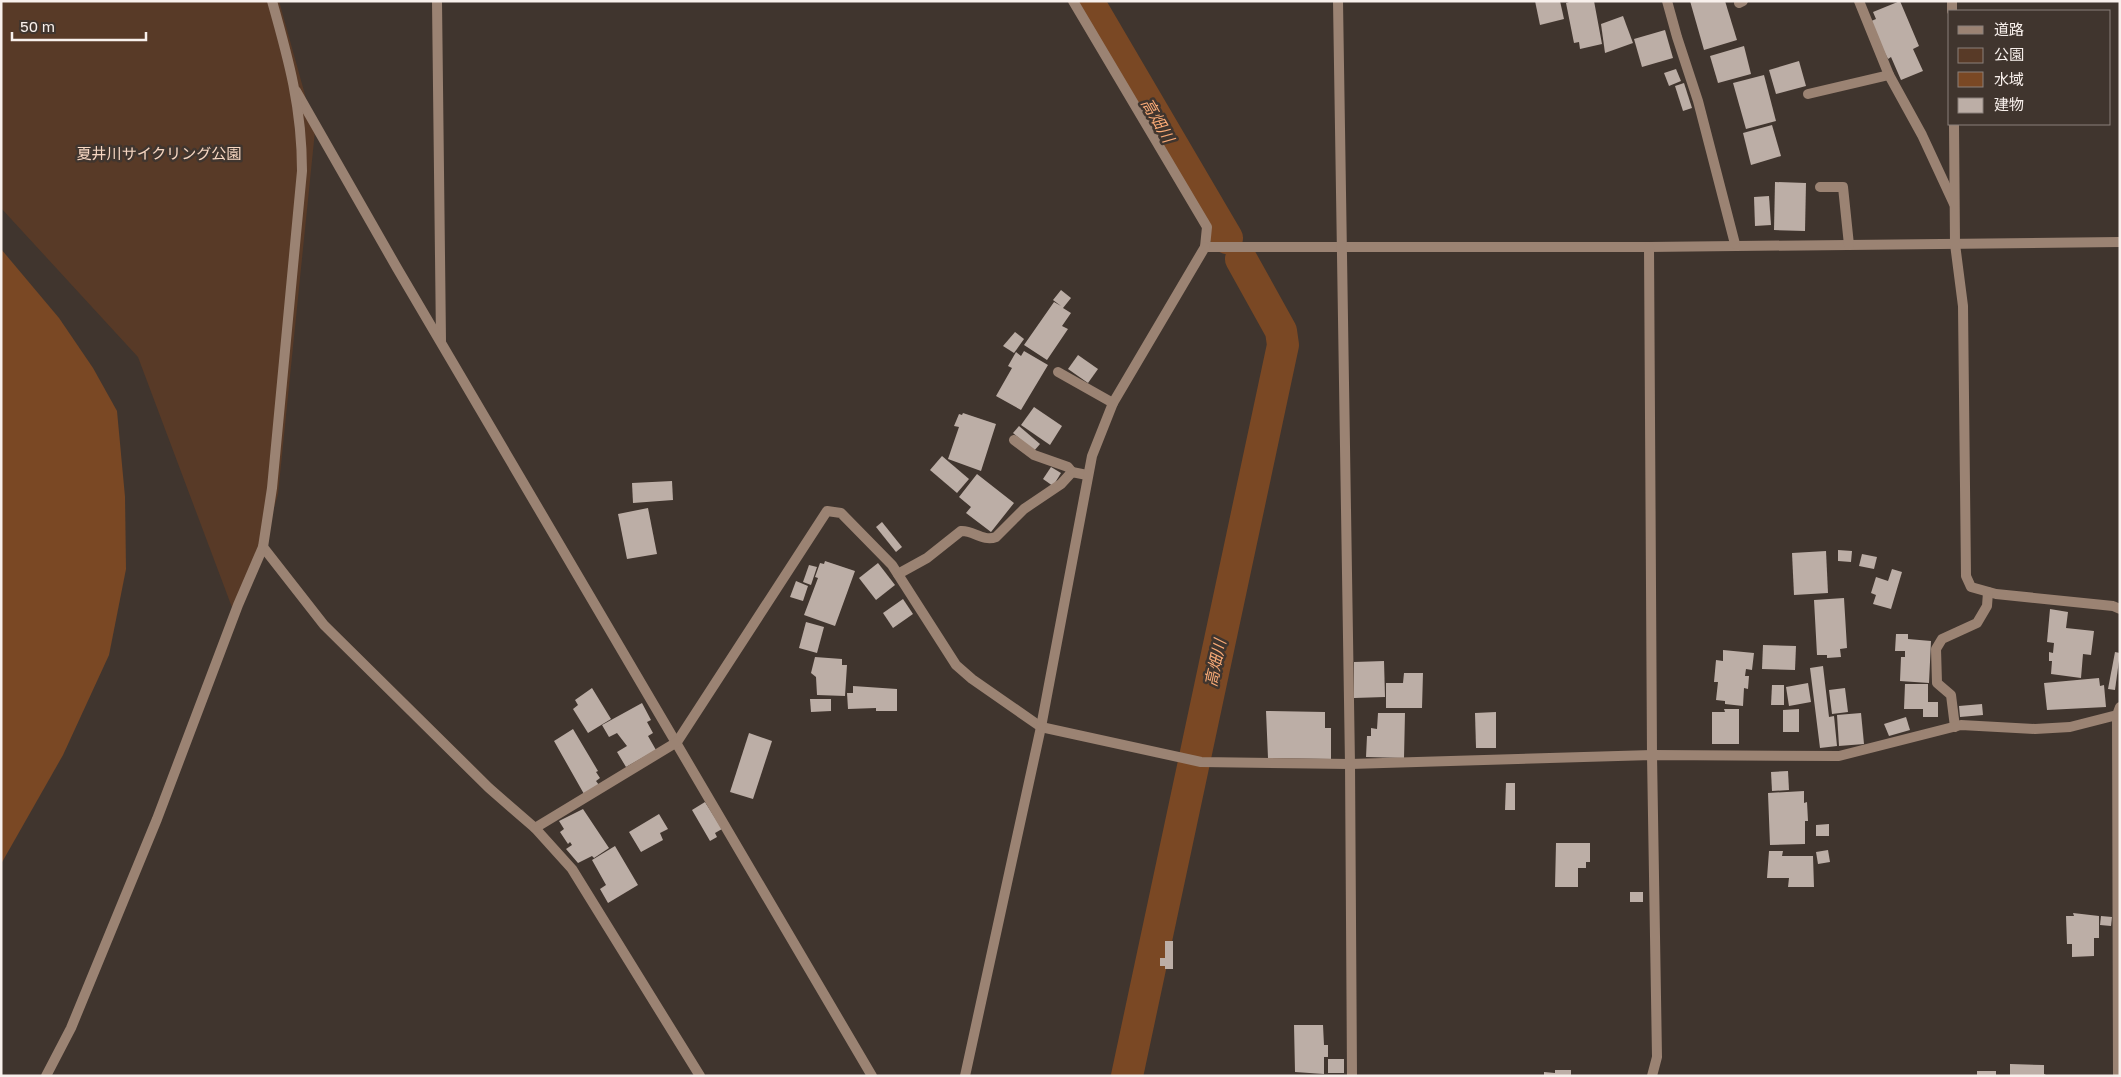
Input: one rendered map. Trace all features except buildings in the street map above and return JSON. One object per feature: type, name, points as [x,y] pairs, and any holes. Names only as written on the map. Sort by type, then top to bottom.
[{"type":"street","points":[[46,1076],[71,1028],[157,819],[235,614],[263,547],[272,488],[302,171],[302,136],[296,91],[272,1]]},
{"type":"street","points":[[437,1],[442,342]]},
{"type":"street","points":[[965,1076],[1041,728],[1087,475],[1100,432],[1113,403],[1205,248],[1207,227],[1073,1]]},
{"type":"street","points":[[1338,1],[1350,764],[1352,1076]]},
{"type":"street","points":[[1667,1],[1698,101],[1735,244]]},
{"type":"street","points":[[1859,1],[1889,76],[1922,135],[1955,207]]},
{"type":"street","points":[[1808,94],[1889,76]]},
{"type":"street","points":[[296,91],[872,1076]]},
{"type":"street","points":[[1954,125],[1955,244],[1963,306],[1966,576],[1971,587],[1988,592],[2113,606],[2120,610]]},
{"type":"street","points":[[1820,187],[1843,187],[1849,245]]},
{"type":"street","points":[[1205,248],[1650,247],[1735,244],[1849,245],[2120,242]]},
{"type":"street","points":[[1650,247],[1652,756],[1657,1057],[1652,1076]]},
{"type":"street","points":[[1058,372],[1113,403]]},
{"type":"street","points":[[1014,440],[1034,454],[1068,467],[1072,472],[1087,475]]},
{"type":"street","points":[[898,574],[927,558],[961,531],[965,530],[984,538],[996,538],[1024,509],[1061,484],[1072,472]]},
{"type":"street","points":[[535,828],[677,742],[828,511],[841,513],[892,565],[956,664],[972,679],[1041,728],[1201,762],[1350,764],[1652,756],[1839,756],[1955,727],[1974,724],[2036,729],[2070,727],[2119,711],[2118,1076]]},
{"type":"street","points":[[263,547],[324,625],[489,788],[535,828],[572,869],[700,1076]]},
{"type":"street","points":[[1955,727],[1951,695],[1942,689],[1936,678],[1936,649],[1942,639],[1963,632],[1977,623],[1986,606],[1988,592]]},
{"type":"green space","name":"夏井川サイクリング公園","points":[[1,1],[279,1],[315,131],[278,494],[258,563],[236,618],[138,357],[1,208]]},
{"type":"water","points":[[1,249],[59,318],[93,368],[117,411],[125,497],[126,569],[109,655],[63,755],[1,864]]},
{"type":"waterway","name":"高畑川","points":[[1088,1],[1227,238]]},
{"type":"waterway","name":"高畑川","points":[[1127,1076],[1283,345],[1281,331],[1241,259]]}]
